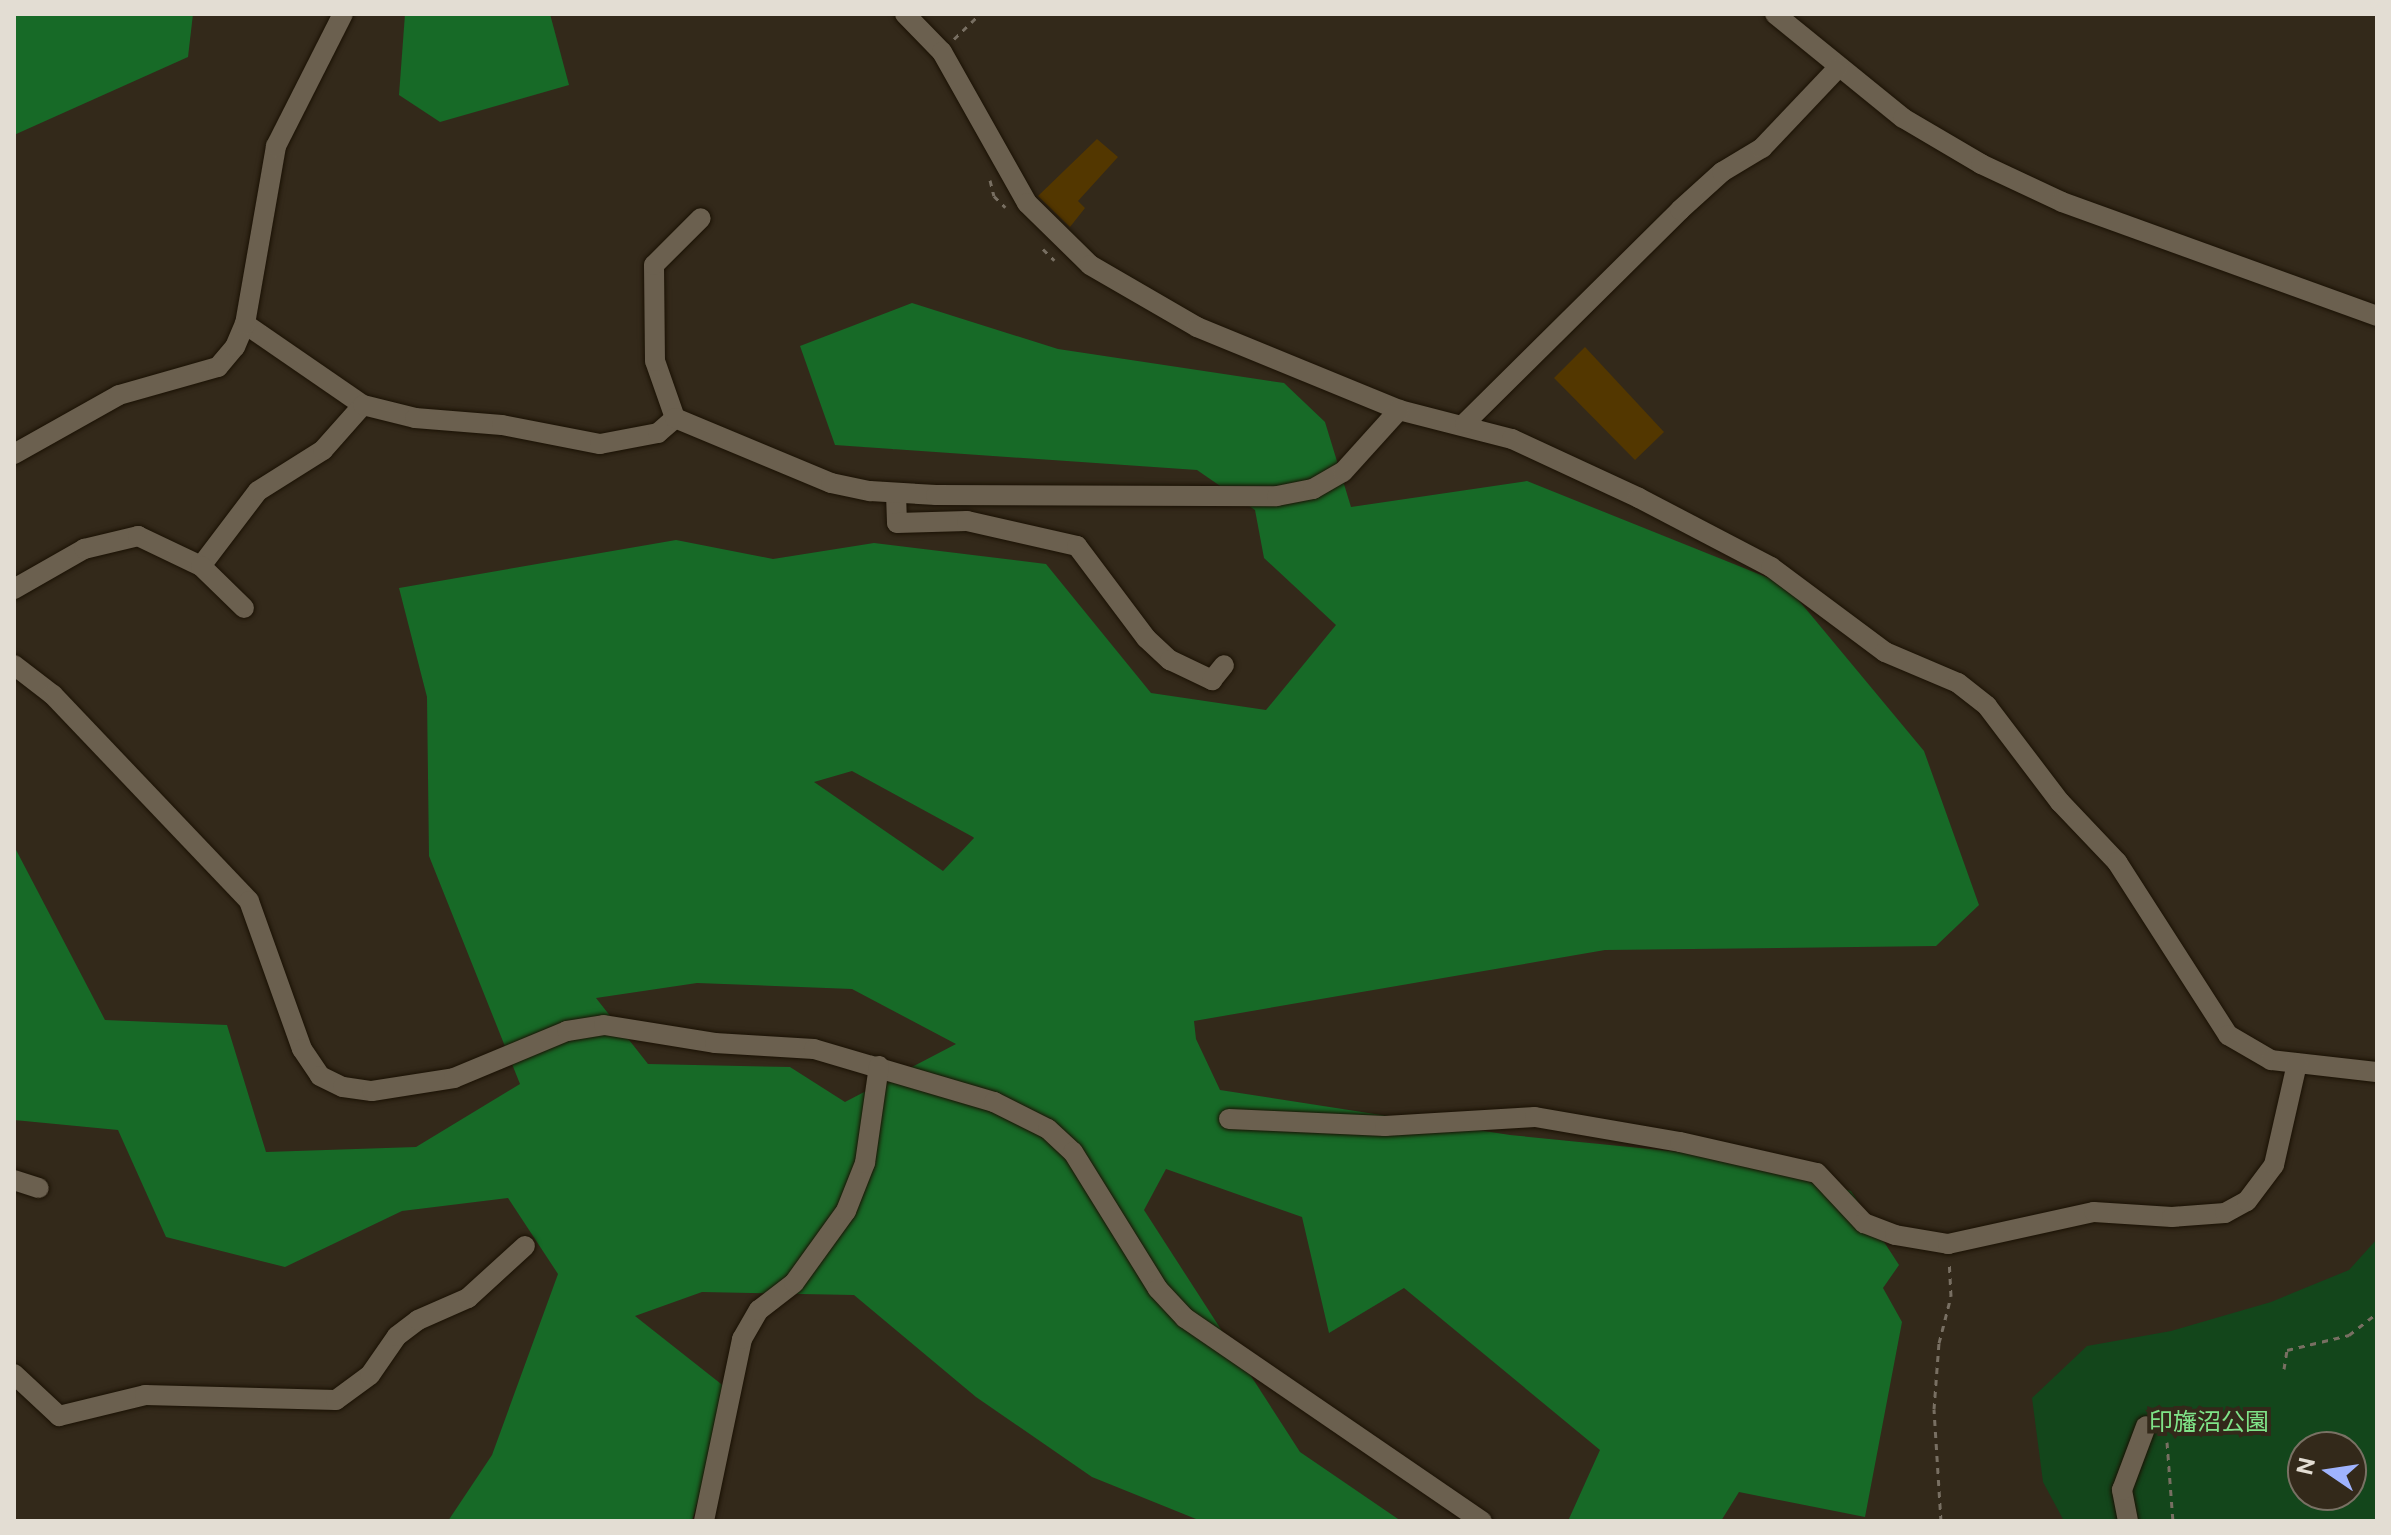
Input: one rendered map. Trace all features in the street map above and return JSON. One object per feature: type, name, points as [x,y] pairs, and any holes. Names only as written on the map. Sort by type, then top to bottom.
[{"type":"street","points":[[14,454],[119,395],[218,367],[235,347],[245,324],[276,146],[343,14]]},
{"type":"street","points":[[905,14],[942,52],[1027,203],[1090,265],[1197,327],[1399,410],[1465,423],[1611,485],[1771,567],[1885,652],[1958,683],[1987,706],[2060,802],[2117,862],[2228,1035],[2271,1060],[2377,1072]]},
{"type":"street","points":[[1775,14],[1837,69],[1903,118],[2062,202],[2377,316]]},
{"type":"street","points":[[1465,423],[1680,210],[1722,172],[1762,148],[1837,69]]},
{"type":"street","points":[[701,218],[654,265],[655,361],[675,418],[799,472],[896,494],[1277,496],[1313,489],[1343,472],[1399,410]]},
{"type":"street","points":[[245,324],[363,405],[415,418],[502,425],[600,444],[658,433],[675,418]]},
{"type":"street","points":[[201,566],[258,491],[323,450],[363,405]]},
{"type":"street","points":[[896,494],[897,523],[967,521],[1077,546],[1146,638],[1170,660],[1212,680],[1224,665]]},
{"type":"street","points":[[14,589],[84,549],[117,538],[138,536],[164,544],[201,566],[244,608]]},
{"type":"street","points":[[14,665],[53,695],[249,901],[302,1049],[320,1076],[343,1087],[372,1091],[454,1078],[567,1031],[604,1025],[715,1043],[814,1049],[994,1102],[1048,1129],[1073,1152],[1158,1289],[1185,1318],[1482,1521]]},
{"type":"street","points":[[1229,1119],[1385,1126],[1535,1117],[1666,1139],[1817,1173],[1864,1223],[1895,1235],[1948,1244],[2094,1212],[2172,1217],[2225,1213],[2247,1201],[2274,1165],[2297,1064]]},
{"type":"street","points":[[704,1521],[742,1339],[759,1310],[794,1283],[846,1211],[865,1163],[879,1066]]},
{"type":"street","points":[[14,1180],[39,1188]]},
{"type":"street","points":[[14,1374],[59,1416],[145,1395],[336,1400],[370,1375],[397,1336],[418,1320],[468,1298],[525,1246]]},
{"type":"street","points":[[2128,1521],[2122,1490],[2146,1426]]},
{"type":"path","points":[[942,52],[980,14]]},
{"type":"path","points":[[1941,1521],[1934,1409],[1939,1343],[1951,1296],[1948,1244]]},
{"type":"path","points":[[2284,1369],[2287,1350],[2349,1335],[2377,1313]]},
{"type":"path","points":[[2167,1442],[2173,1521]]},
{"type":"green space","points":[[14,14],[193,14],[188,57],[14,135]]},
{"type":"green space","points":[[405,14],[550,14],[569,85],[440,122],[399,95]]},
{"type":"green space","points":[[912,303],[1058,349],[1284,383],[1325,422],[1351,507],[1527,481],[1786,585],[1924,751],[1979,905],[1936,946],[1605,950],[1194,1021],[1196,1039],[1220,1090],[1510,1135],[1751,1159],[1851,1191],[1899,1265],[1883,1288],[1902,1322],[1865,1517],[1739,1492],[1721,1521],[1568,1521],[1600,1450],[1404,1288],[1329,1333],[1302,1217],[1166,1169],[1144,1210],[1300,1452],[1401,1521],[1201,1521],[1092,1477],[976,1397],[854,1295],[702,1292],[635,1316],[730,1391],[692,1521],[448,1521],[492,1455],[558,1274],[508,1198],[402,1211],[285,1267],[166,1237],[118,1130],[14,1120],[14,846],[105,1020],[227,1025],[266,1152],[416,1147],[520,1084],[429,856],[427,697],[399,588],[676,540],[773,559],[874,543],[1046,564],[1151,693],[1266,710],[1336,625],[1264,558],[1255,510],[1197,470],[835,445],[800,346]],"holes":[[[852,771],[973,837],[974,838],[943,871],[814,782]],[[697,983],[852,989],[956,1044],[845,1102],[790,1067],[648,1064],[596,998]]]},
{"type":"green space","name":"印旛沼公園","points":[[2377,1239],[2377,1521],[2064,1521],[2043,1482],[2032,1398],[2087,1346],[2171,1331],[2271,1302],[2349,1270]]},
{"type":"building","points":[[1097,139],[1118,157],[1078,201],[1085,208],[1070,227],[1038,196]]},
{"type":"building","points":[[1585,347],[1664,432],[1635,460],[1554,378]]}]
